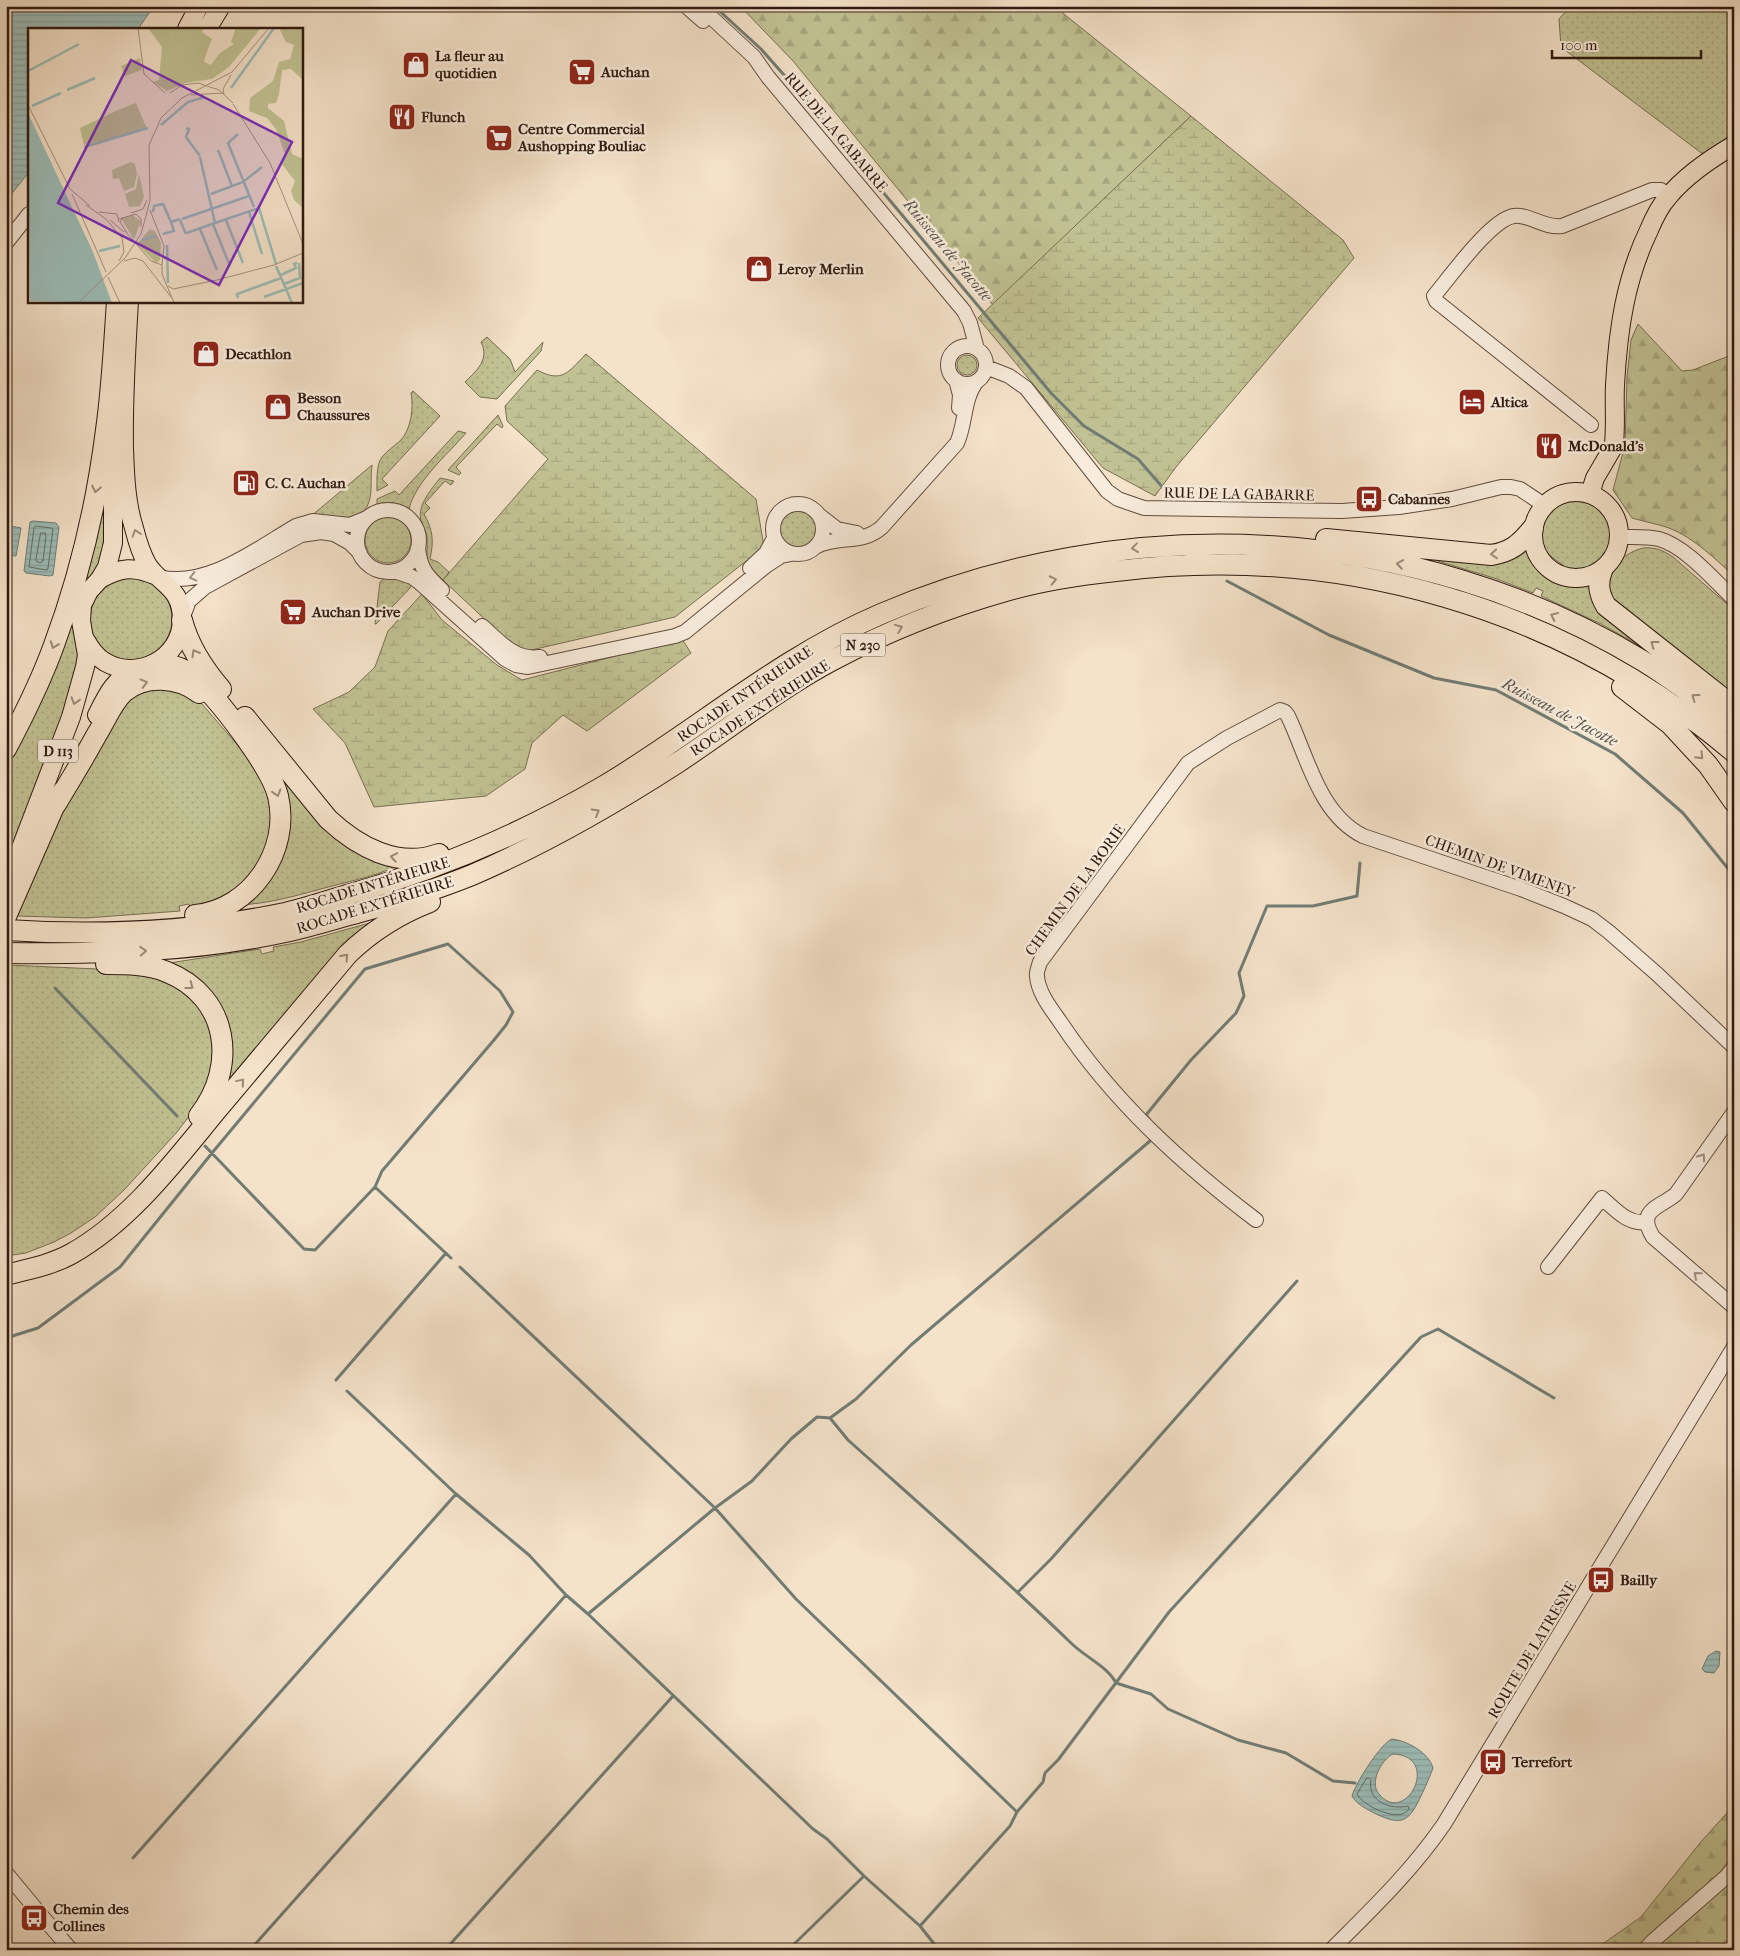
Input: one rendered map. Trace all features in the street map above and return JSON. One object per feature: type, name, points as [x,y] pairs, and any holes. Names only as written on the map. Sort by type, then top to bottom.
[{"type":"highway","points":[[6,748],[30,703],[54,645],[83,546],[100,473],[118,302]]},
{"type":"highway","points":[[1158,545],[1212,538],[1276,535],[1491,555],[1514,548],[1533,528]]},
{"type":"highway","name":"ROCADE INTÉRIEURE","points":[[11,927],[106,934],[200,926],[286,912],[380,886],[476,852],[557,812],[603,786],[668,745],[742,692],[816,646],[878,615],[932,594],[1006,570],[1072,556],[1158,545],[1211,543],[1275,546],[1327,552],[1410,566],[1453,578],[1502,594],[1552,614],[1601,638],[1643,661],[1672,680],[1734,726]]},
{"type":"highway","name":"ROCADE EXTÉRIEURE","points":[[7,953],[111,953],[204,946],[287,932],[386,905],[471,875],[564,830],[679,762],[767,700],[829,662],[937,613],[1008,590],[1073,576],[1171,565],[1278,566],[1331,572],[1404,585],[1448,597],[1524,624],[1587,654],[1630,676],[1734,752]]},
{"type":"highway","points":[[1602,571],[1599,579],[1599,589],[1606,606],[1734,707]]},
{"type":"highway","points":[[182,620],[192,648],[210,675],[328,819],[343,833],[362,846],[388,856],[416,859],[428,858],[557,812]]},
{"type":"highway","points":[[1587,654],[1599,672],[1623,687],[1670,724],[1708,765],[1734,802]]},
{"type":"highway","points":[[11,927],[199,914],[218,910],[234,901],[259,880],[269,864],[276,848],[280,828],[280,808],[278,794],[261,761],[239,728],[200,682],[177,666],[165,664],[144,667]]},
{"type":"highway","points":[[56,804],[118,698],[131,688],[149,681],[172,681],[182,683],[193,689],[207,700],[261,761]]},
{"type":"highway","points":[[6,1275],[51,1263],[70,1254],[107,1229],[134,1204],[186,1147],[348,954],[363,940],[408,912],[475,886],[564,830]]},
{"type":"highway","points":[[6,1262],[46,1254],[82,1236],[98,1223],[153,1170],[202,1111],[212,1096],[223,1061],[223,1043],[218,1024],[210,1007],[202,994],[178,977],[155,968],[70,963],[7,953]]},
{"type":"main road","points":[[188,28],[199,6]]},
{"type":"main road","points":[[208,28],[221,6]]},
{"type":"main road","points":[[1590,494],[1595,478],[1612,449],[1614,441],[1618,338],[1624,298],[1643,242],[1658,209],[1668,196],[1685,179],[1734,145]]},
{"type":"main road","points":[[118,302],[112,436],[112,543],[107,567],[100,579],[89,591],[82,605],[80,621],[84,637],[92,651],[104,662],[119,668],[144,667],[164,657],[174,647],[180,634],[182,620],[176,595],[168,584],[147,564],[142,553],[134,527],[126,480],[124,391],[129,302]]},
{"type":"main road","points":[[1578,492],[1590,494],[1602,500],[1612,510],[1618,523],[1620,537],[1614,556],[1602,571],[1589,577],[1574,579],[1560,576],[1547,568],[1538,557],[1533,543],[1533,528],[1537,516],[1544,505],[1565,493],[1578,492]]},
{"type":"main road","points":[[100,579],[113,572],[128,568],[144,570],[159,577]]},
{"type":"main road","name":"D 113","points":[[11,927],[22,864],[78,692],[87,655],[84,637]]},
{"type":"main road","name":"D 113","points":[[6,887],[22,864],[56,804],[102,705],[122,676],[144,667]]},
{"type":"street","name":"RUE DE LA GABARRE","points":[[686,6],[749,63],[768,77]]},
{"type":"street","name":"RUE DE LA GABARRE","points":[[699,6],[754,57],[768,77],[967,316],[977,349]]},
{"type":"street","points":[[1591,425],[1436,301],[1434,296],[1487,232],[1504,219],[1514,216],[1524,217],[1552,227],[1562,226],[1652,190],[1661,190],[1668,196]]},
{"type":"street","points":[[6,243],[28,215]]},
{"type":"street","name":"RUE DE LA GABARRE","points":[[955,302],[962,324],[962,336],[956,350]]},
{"type":"street","points":[[394,571],[412,577],[419,582],[505,659],[516,665],[528,667],[675,636],[685,632],[767,565],[781,556],[805,554],[828,540],[866,537],[882,527],[957,443],[962,430],[970,390],[983,375],[986,367],[984,357],[977,349],[966,346],[956,350],[950,357],[949,369],[956,380],[960,395],[956,429],[951,438],[878,523],[864,532],[851,532],[837,529],[810,507],[790,505],[784,508],[774,521],[772,529],[778,545],[791,554]]},
{"type":"street","name":"RUE DE LA GABARRE","points":[[986,367],[1009,376],[1026,388],[1107,491],[1118,499],[1144,508],[1280,512],[1342,511],[1435,501],[1501,487],[1520,489],[1544,505]]},
{"type":"street","points":[[956,380],[966,384],[977,381]]},
{"type":"street","points":[[159,577],[173,580],[186,579],[219,569],[306,522],[350,525],[367,518],[377,511],[396,510],[411,520],[416,528],[419,538],[419,562],[424,572],[502,644],[519,656],[528,658],[548,656],[678,626],[761,558],[771,547],[774,538]]},
{"type":"street","points":[[818,546],[823,531],[819,515]]},
{"type":"street","points":[[360,553],[357,543],[358,533],[367,518]]},
{"type":"street","points":[[182,620],[189,601],[194,595],[301,535],[321,532],[334,534],[350,543],[374,569],[385,572],[394,571],[410,563],[418,548]]},
{"type":"street","points":[[1620,537],[1659,539],[1671,544],[1699,566],[1734,599]]},
{"type":"street","name":"CHEMIN DE VIMENEY","points":[[1280,710],[1288,716],[1328,806],[1346,827],[1363,836],[1521,889],[1592,919],[1657,974],[1734,1047]]},
{"type":"street","name":"CHEMIN DE LA BORIE","points":[[1256,1220],[1215,1189],[1154,1135],[1107,1084],[1078,1049],[1047,1004],[1036,975],[1040,962],[1188,763],[1227,738],[1280,710]]},
{"type":"street","points":[[1734,1112],[1676,1194],[1669,1200],[1655,1206],[1647,1222],[1647,1227],[1653,1237],[1734,1308]]},
{"type":"street","points":[[1548,1267],[1602,1198],[1630,1222],[1638,1224],[1647,1222]]},
{"type":"street","name":"ROUTE DE LATRESNE","points":[[1331,1950],[1400,1881],[1444,1824],[1734,1347]]},
{"type":"street","points":[[1645,1950],[1652,1941],[1727,1876],[1734,1867]]},
{"type":"street","points":[[6,1873],[71,1950]]},
{"type":"green space","points":[[740,6],[1054,6],[1191,116],[993,305],[793,61]]},
{"type":"green space","points":[[1571,6],[1718,6],[1734,19],[1734,132],[1704,155],[1561,47],[1559,19]]},
{"type":"green space","points":[[1191,116],[1343,240],[1354,258],[1176,467],[1155,496],[1103,468],[978,318]]},
{"type":"green space","points":[[1638,324],[1682,371],[1693,370],[1734,354],[1734,576],[1692,540],[1663,526],[1632,518],[1613,490],[1625,445],[1627,377],[1631,340]]},
{"type":"green space","points":[[487,337],[510,359],[515,372],[543,342],[541,351],[497,399],[480,397],[465,382],[481,365],[484,354],[481,342]]},
{"type":"green space","points":[[586,354],[756,499],[764,547],[675,617],[527,651],[511,644],[443,580],[548,459],[507,421],[505,406],[537,370],[553,376],[559,376],[570,370]]},
{"type":"green space","points":[[967,355],[974,358],[977,365],[974,372],[967,375],[960,372],[957,365],[960,358]]},
{"type":"green space","points":[[413,391],[440,416],[382,479],[388,485],[377,491],[377,473],[380,460],[400,441],[407,431],[412,412],[411,393]]},
{"type":"green space","points":[[498,415],[503,426],[502,428],[497,424],[456,467],[461,473],[459,475],[448,470]]},
{"type":"green space","points":[[458,431],[466,433],[425,478],[418,488],[409,509],[393,503],[377,505],[377,499],[395,491],[399,495]]},
{"type":"green space","points":[[372,465],[369,502],[361,514],[354,520],[310,517]]},
{"type":"green space","points":[[104,475],[107,550],[98,572],[64,717],[8,861],[6,861],[6,758]]},
{"type":"green space","points":[[440,478],[454,481],[451,485],[445,481],[425,503],[430,508],[424,514],[432,536],[430,559],[438,562],[449,572],[443,580],[429,565],[427,536],[420,518],[425,499]]},
{"type":"green space","points":[[1575,498],[1594,503],[1606,513],[1612,526],[1613,539],[1609,552],[1601,563],[1591,570],[1577,572],[1564,566],[1541,549],[1540,539],[1542,522],[1550,509]]},
{"type":"green space","points":[[798,511],[812,516],[817,530],[812,544],[798,549],[784,544],[779,530],[784,516]]},
{"type":"green space","points":[[383,517],[393,517],[405,523],[410,531],[410,549],[405,557],[397,562],[383,563],[375,560],[368,553],[365,545],[365,535],[368,527],[375,520]]},
{"type":"green space","points":[[1526,544],[1537,564],[1551,577],[1569,584],[1592,582],[1656,655],[1601,624],[1541,596],[1543,591],[1536,588],[1533,593],[1497,579],[1418,555]]},
{"type":"green space","points":[[1643,548],[1666,552],[1734,610],[1734,695],[1611,600],[1605,576],[1626,556]]},
{"type":"green space","points":[[403,577],[411,584],[410,588],[375,624],[380,582],[385,578]]},
{"type":"green space","points":[[131,578],[147,581],[160,590],[169,603],[172,619],[169,635],[160,648],[147,657],[131,660],[115,657],[102,648],[93,635],[90,619],[93,603],[102,590],[115,581]]},
{"type":"green space","points":[[422,594],[442,620],[497,665],[522,680],[682,639],[691,653],[587,731],[563,715],[532,743],[525,769],[486,796],[374,807],[345,743],[313,709],[349,692],[375,667],[388,631]]},
{"type":"green space","points":[[152,684],[196,697],[240,748],[258,773],[271,801],[272,833],[259,869],[227,898],[190,909],[189,904],[179,906],[180,911],[86,918],[17,916],[64,806],[114,710]]},
{"type":"green space","points":[[274,765],[297,791],[401,864],[367,877],[298,895],[262,903],[238,905],[288,803],[284,784]]},
{"type":"green space","points":[[384,919],[198,1125],[228,1041],[169,963],[260,949],[262,954],[274,951],[273,947],[301,942]]},
{"type":"green space","points":[[6,965],[150,973],[193,996],[213,1032],[213,1072],[197,1106],[177,1132],[125,1189],[95,1217],[54,1242],[26,1253],[6,1256]]},
{"type":"green space","points":[[1734,1805],[1734,1936],[1715,1950],[1594,1950],[1641,1917],[1700,1843]]},
{"type":"water","points":[[6,6],[154,6],[139,28],[28,28],[28,173],[6,201]]},
{"type":"water","points":[[30,522],[56,523],[59,527],[53,575],[26,573],[24,571]]},
{"type":"water","points":[[6,525],[21,528],[16,556],[6,555]]},
{"type":"water","points":[[1716,1651],[1720,1652],[1719,1666],[1714,1673],[1705,1672],[1702,1669],[1708,1656]]},
{"type":"water","points":[[1392,1739],[1411,1745],[1427,1757],[1433,1768],[1415,1808],[1402,1820],[1384,1818],[1359,1804],[1352,1796],[1369,1765],[1387,1742]],"holes":[[[1393,1754],[1408,1758],[1415,1766],[1417,1776],[1414,1787],[1408,1796],[1399,1802],[1389,1802],[1376,1789],[1375,1784],[1378,1772],[1384,1761]]]},
{"type":"waterway","name":"Ruisseau de Jacotte","points":[[714,6],[761,49],[800,93],[1051,393],[1084,426],[1138,459],[1171,497]]},
{"type":"waterway","name":"Ruisseau de Jacotte","points":[[1227,581],[1329,635],[1434,678],[1496,690],[1615,754],[1683,813],[1734,876]]},
{"type":"waterway","points":[[1149,1119],[1146,1115],[1191,1060],[1236,1013],[1244,996],[1239,973],[1267,906],[1313,906],[1357,896],[1360,863]]},
{"type":"waterway","points":[[6,1338],[38,1328],[120,1267],[365,969],[448,944],[500,991],[513,1012],[506,1025],[494,1040],[382,1171],[375,1187]]},
{"type":"waterway","points":[[55,988],[177,1116]]},
{"type":"waterway","points":[[347,1391],[456,1494],[529,1555],[566,1595],[588,1614],[715,1508],[752,1481],[791,1439],[817,1417],[830,1418],[856,1399],[911,1345],[1150,1141]]},
{"type":"waterway","points":[[205,1146],[304,1249],[315,1250],[375,1187],[451,1258]]},
{"type":"waterway","points":[[336,1380],[446,1253]]},
{"type":"waterway","points":[[460,1267],[715,1508],[796,1599],[1017,1812]]},
{"type":"waterway","points":[[1018,1592],[1051,1559],[1297,1281]]},
{"type":"waterway","points":[[920,1926],[1010,1826],[1017,1812],[1043,1782],[1045,1773],[1058,1760],[1169,1612],[1421,1337],[1438,1329],[1554,1398]]},
{"type":"waterway","points":[[830,1418],[848,1440],[989,1566],[1077,1648],[1107,1672],[1116,1683],[1151,1694],[1168,1709],[1238,1740],[1286,1753],[1333,1781],[1355,1783]]},
{"type":"waterway","points":[[133,1858],[456,1494]]},
{"type":"waterway","points":[[250,1950],[566,1595]]},
{"type":"waterway","points":[[588,1614],[813,1829],[827,1839],[864,1876],[920,1926],[939,1950]]},
{"type":"waterway","points":[[445,1950],[673,1696]]},
{"type":"waterway","points":[[788,1950],[864,1876]]},
{"type":"place","name":"La fleur au quotidien","points":[[416,65]]},
{"type":"place","name":"Auchan","points":[[582,72]]},
{"type":"place","name":"Flunch","points":[[402,117]]},
{"type":"place","name":"Centre Commercial Aushopping Bouliac","points":[[499,138]]},
{"type":"place","name":"Leroy Merlin","points":[[759,269]]},
{"type":"place","name":"Decathlon","points":[[206,354]]},
{"type":"place","name":"Altica","points":[[1472,402]]},
{"type":"place","name":"Besson Chaussures","points":[[278,407]]},
{"type":"place","name":"McDonald's","points":[[1549,446]]},
{"type":"place","name":"C. C. Auchan","points":[[246,483]]},
{"type":"place","name":"Cabannes","points":[[1369,499]]},
{"type":"place","name":"Auchan Drive","points":[[293,612]]},
{"type":"place","name":"Bailly","points":[[1601,1580]]},
{"type":"place","name":"Terrefort","points":[[1493,1762]]},
{"type":"place","name":"Chemin des Collines","points":[[34,1918]]}]
